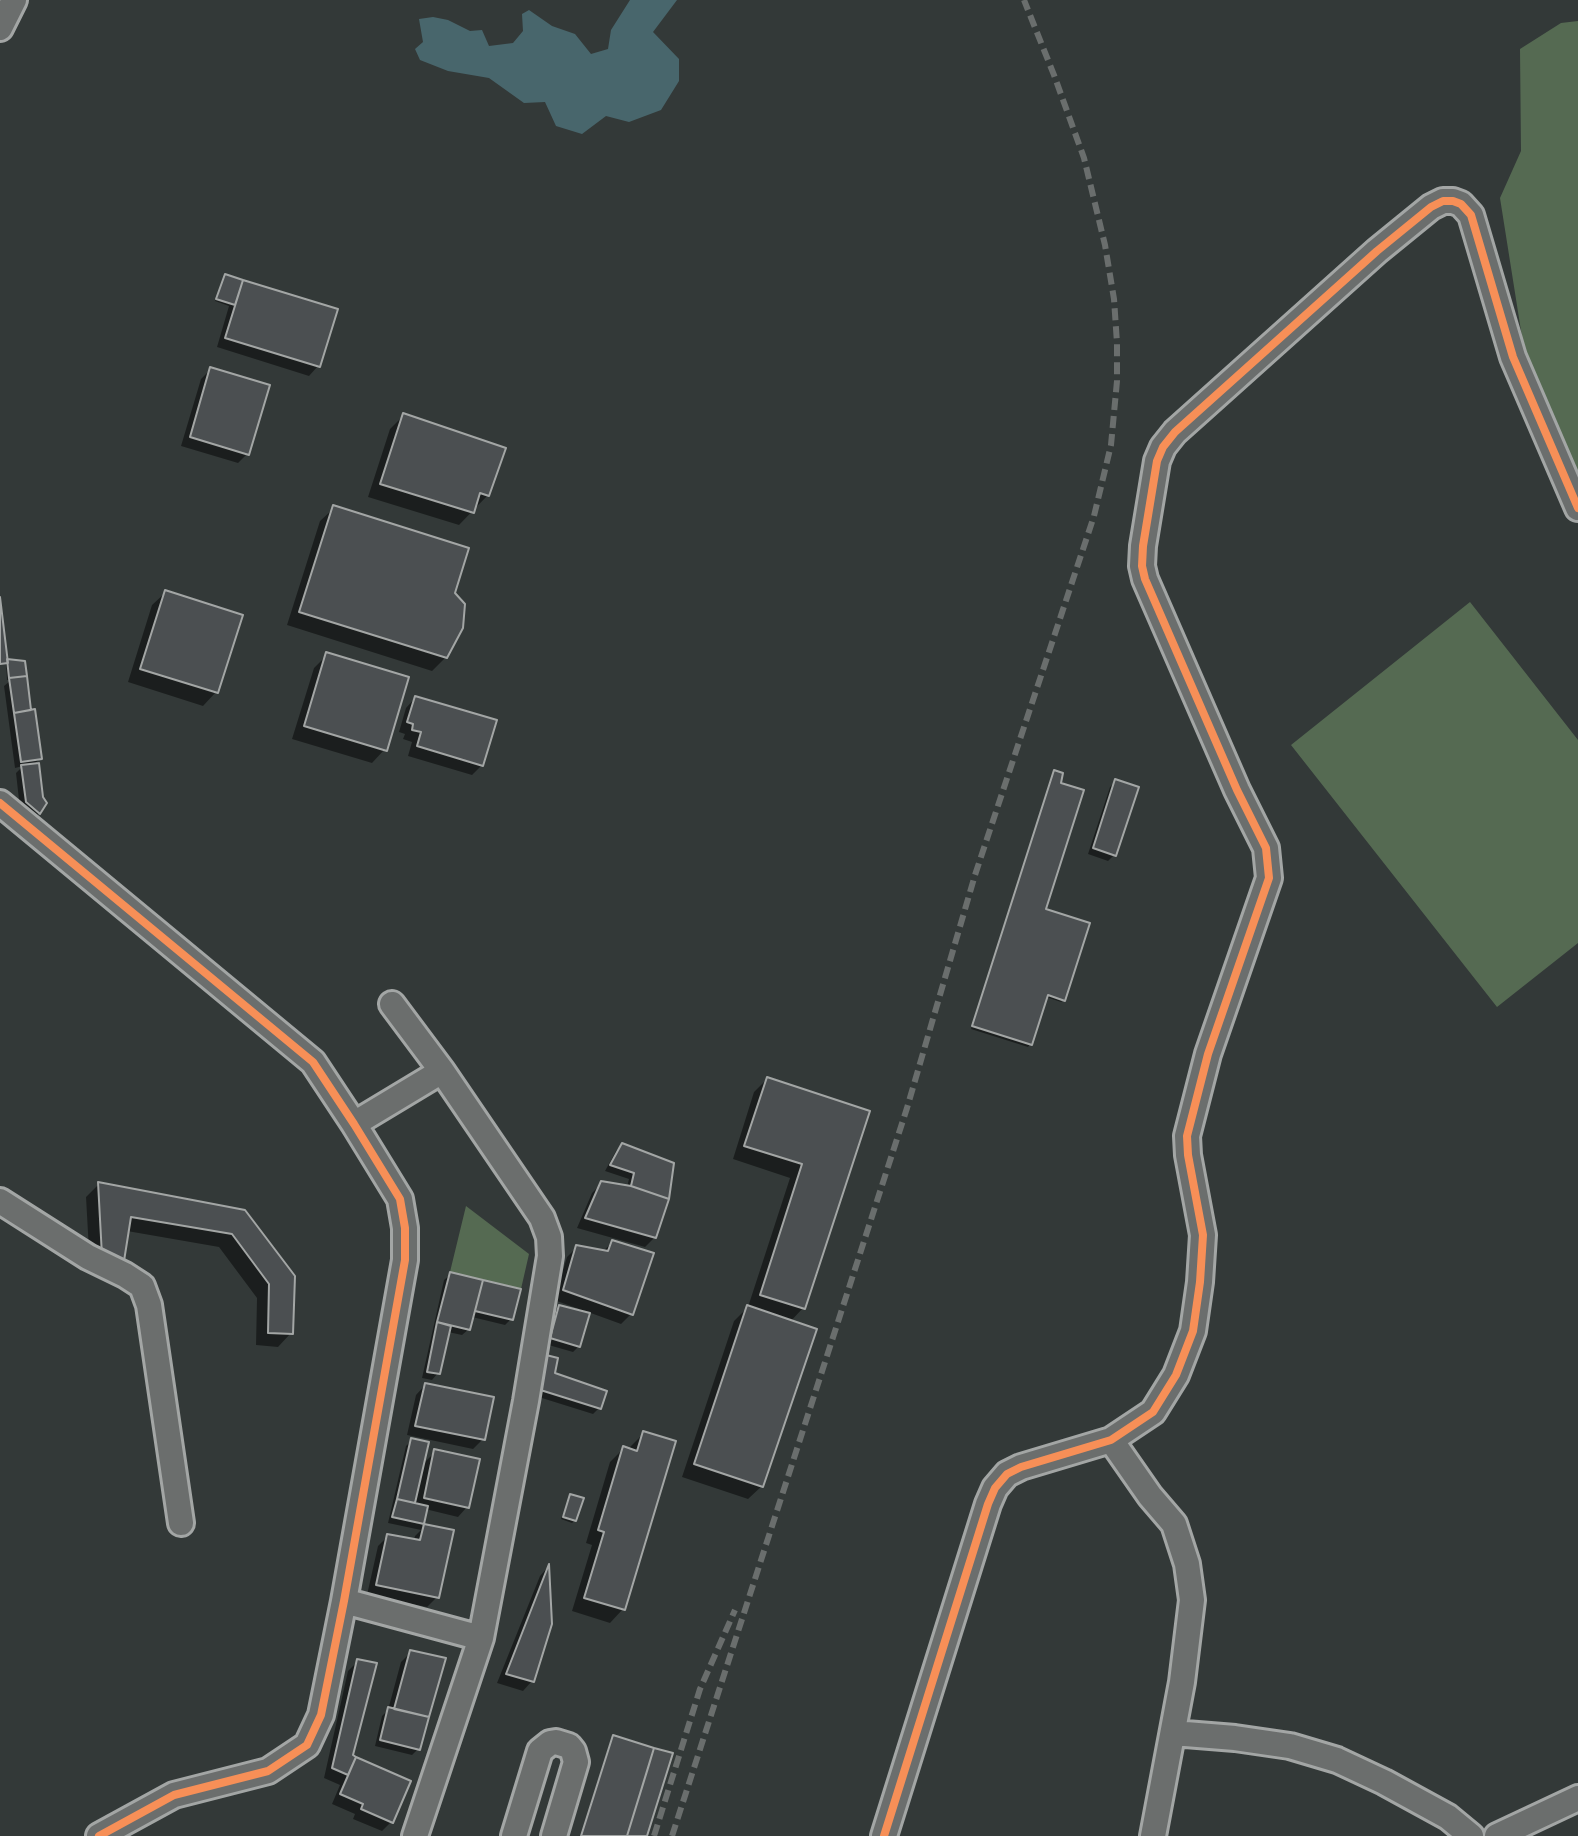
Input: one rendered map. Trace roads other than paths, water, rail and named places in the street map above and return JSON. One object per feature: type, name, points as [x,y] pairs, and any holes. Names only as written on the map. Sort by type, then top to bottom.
[{"type":"street","points":[[0,28],[14,0]]},
{"type":"street","points":[[884,1836],[995,1488],[1007,1474],[1021,1467],[1111,1440],[1153,1412],[1176,1375],[1193,1331],[1203,1235],[1187,1136],[1208,1054],[1269,878],[1266,848],[1237,790],[1145,579],[1143,546],[1157,461],[1163,447],[1175,432],[1377,251],[1431,207],[1443,201],[1453,201],[1461,204],[1471,215],[1513,357],[1578,508]]},
{"type":"street","points":[[0,803],[313,1062],[400,1199],[405,1228],[405,1260],[344,1601],[321,1715],[307,1745],[268,1771],[174,1795],[99,1836]]},
{"type":"street","points":[[392,1004],[442,1071],[542,1218],[549,1237],[550,1256],[481,1638],[415,1836]]},
{"type":"street","points":[[354,1124],[442,1071]]},
{"type":"street","points":[[0,1201],[88,1257],[142,1286],[149,1305],[181,1523]]},
{"type":"street","points":[[1111,1440],[1174,1524],[1187,1564],[1192,1600],[1182,1682],[1153,1836]]},
{"type":"street","points":[[344,1601],[481,1638]]},
{"type":"street","points":[[1173,1733],[1290,1746],[1337,1760],[1448,1817],[1471,1836]]},
{"type":"street","points":[[514,1836],[540,1751],[556,1742],[569,1746],[576,1762],[554,1836]]},
{"type":"street","points":[[1497,1836],[1578,1798]]},
{"type":"water","points":[[630,0],[677,0],[653,32],[679,59],[679,81],[661,110],[629,122],[606,116],[582,134],[556,126],[545,102],[524,103],[489,78],[448,71],[420,60],[415,49],[423,42],[419,19],[433,17],[448,20],[470,31],[482,30],[489,46],[513,43],[523,31],[522,14],[529,10],[552,26],[575,34],[591,54],[608,49],[611,30]]},
{"type":"railway","points":[[672,1836],[907,1108],[975,875],[1094,516],[1111,445],[1117,343],[1105,245],[1084,158],[1024,0]]},
{"type":"railway","points":[[654,1836],[700,1689],[735,1610]]}]
